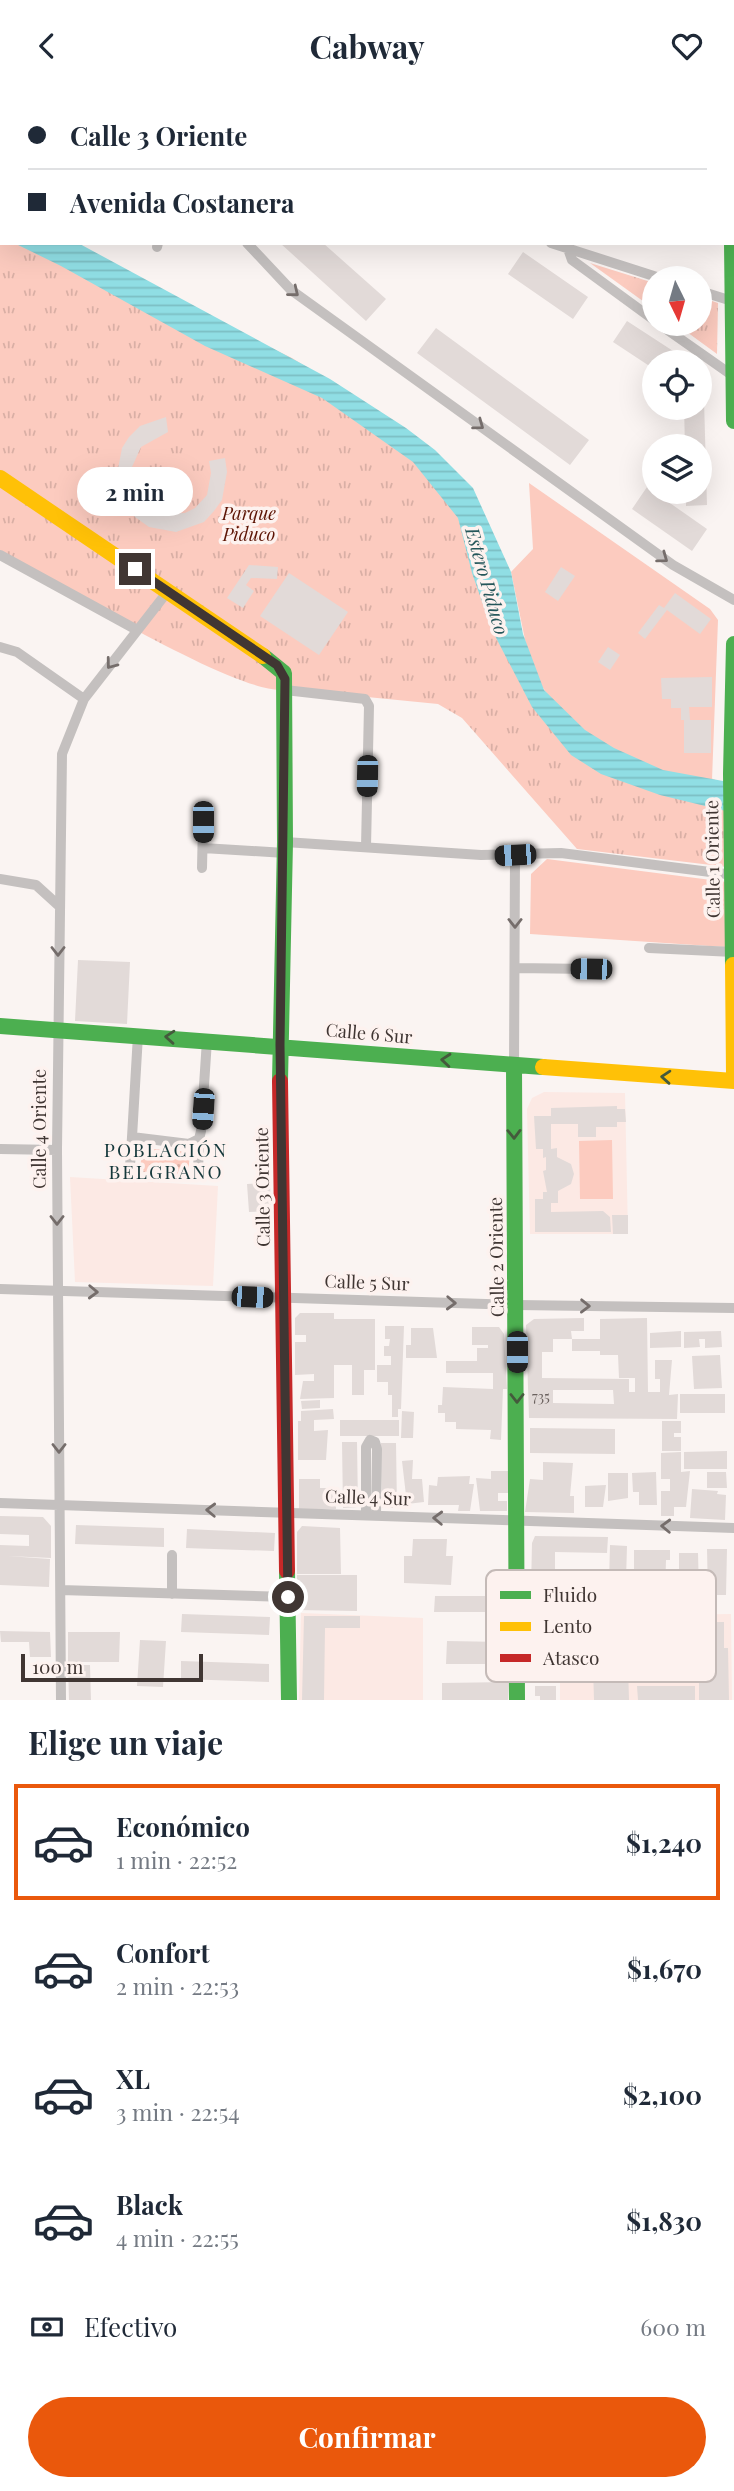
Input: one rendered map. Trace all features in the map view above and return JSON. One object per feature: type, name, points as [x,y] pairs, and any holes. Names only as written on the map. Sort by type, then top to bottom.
[{"type":"street","points":[[249,245],[291,290],[673,565],[734,600]]},
{"type":"street","points":[[732,245],[734,421]]},
{"type":"street","points":[[566,246],[642,272]]},
{"type":"street","points":[[566,246],[572,260],[642,312]]},
{"type":"street","points":[[712,295],[733,301]]},
{"type":"street","points":[[676,336],[733,376]]},
{"type":"street","points":[[0,478],[168,591]]},
{"type":"street","points":[[0,555],[137,630]]},
{"type":"street","name":"Calle 4 Oriente","points":[[61,1700],[57,1150],[62,754],[84,699],[168,591]]},
{"type":"street","name":"Calle 3 Oriente","points":[[168,591],[284,673],[285,847],[280,1045],[289,1700]]},
{"type":"street","name":"Calle 1 Oriente","points":[[734,644],[731,774],[734,1074]]},
{"type":"street","points":[[0,647],[17,652],[84,699]]},
{"type":"street","points":[[285,690],[365,699],[369,706],[366,847]]},
{"type":"street","points":[[202,868],[203,822]]},
{"type":"street","points":[[203,848],[366,847],[515,855],[561,853],[733,875]]},
{"type":"street","name":"Calle 2 Oriente","points":[[515,855],[513,1066],[517,1305],[517,1570]]},
{"type":"street","points":[[0,879],[36,885],[58,905]]},
{"type":"street","points":[[649,948],[734,953]]},
{"type":"street","points":[[515,968],[591,969]]},
{"type":"street","name":"Calle 6 Sur","points":[[0,1026],[734,1081]]},
{"type":"street","points":[[130,1166],[138,1035]]},
{"type":"street","points":[[198,1174],[207,1040]]},
{"type":"street","points":[[132,1137],[189,1143],[199,1139]]},
{"type":"street","points":[[0,1149],[57,1150]]},
{"type":"street","name":"Calle 5 Sur","points":[[0,1289],[285,1299],[734,1308]]},
{"type":"street","points":[[369,1440],[375,1442],[377,1449],[371,1516],[366,1447],[369,1440]]},
{"type":"street","name":"Calle 4 Sur","points":[[0,1503],[734,1528]]},
{"type":"street","points":[[172,1555],[172,1594]]},
{"type":"street","points":[[61,1590],[288,1597]]},
{"type":"street","name":"Calle 2 Oriente","points":[[517,1682],[517,1700]]},
{"type":"shaded area","points":[[544,1092],[625,1093],[628,1234],[530,1234],[527,1109],[532,1098]]},
{"type":"shaded area","points":[[70,1177],[218,1186],[213,1286],[75,1282]]},
{"type":"shaded area","points":[[301,1613],[423,1618],[423,1700],[299,1700]]},
{"type":"shaded area","points":[[716,1614],[731,1614],[732,1700],[560,1700],[560,1682],[716,1682]]},
{"type":"green space","name":"Parque Piduco","points":[[0,245],[77,245],[183,306],[292,358],[375,410],[427,448],[549,708],[734,788],[728,867],[577,849],[462,718],[438,704],[264,687],[230,676],[145,635],[0,552]]},
{"type":"green space","points":[[590,263],[642,279],[642,300]]},
{"type":"green space","points":[[712,301],[718,303],[717,354],[692,336],[712,336]]},
{"type":"green space","points":[[529,483],[710,609],[718,620],[712,780],[666,777],[591,741],[554,704],[537,679],[528,654],[511,572],[533,549]]},
{"type":"green space","points":[[547,859],[727,882],[725,947],[530,934],[531,874]]},
{"type":"green space","points":[[612,1140],[613,1199],[580,1199],[579,1141]]},
{"type":"green space","points":[[142,1148],[190,1152],[188,1176],[140,1172]]},
{"type":"water","name":"Estero Piduco","points":[[18,245],[82,245],[330,379],[435,450],[473,488],[511,572],[523,634],[544,690],[585,730],[614,748],[663,770],[734,783],[734,813],[660,795],[601,774],[571,755],[532,707],[492,630],[472,573],[458,518],[413,462],[322,398],[205,346]]},
{"type":"building","points":[[282,245],[325,245],[386,299],[366,321]]},
{"type":"building","points":[[523,252],[588,297],[573,319],[508,274]]},
{"type":"building","points":[[627,321],[642,331],[642,336],[650,336],[672,350],[642,350],[642,361],[613,342]]},
{"type":"building","points":[[436,328],[589,440],[570,465],[417,353]]},
{"type":"building","points":[[166,417],[168,432],[141,447],[132,467],[135,489],[145,505],[163,514],[185,513],[195,508],[207,495],[211,473],[209,461],[225,458],[227,472],[222,500],[214,511],[204,522],[176,532],[149,527],[135,517],[119,492],[116,479],[122,448],[129,437],[140,426]]},
{"type":"building","points":[[684,420],[705,420],[705,434],[685,434]]},
{"type":"building","points":[[642,494],[642,504],[671,504],[707,529],[692,551],[632,509]]},
{"type":"building","points":[[686,504],[707,504],[707,505]]},
{"type":"building","points":[[249,565],[278,567],[277,579],[251,578],[246,585],[254,591],[243,608],[227,598]]},
{"type":"building","points":[[561,567],[575,576],[558,601],[545,592]]},
{"type":"building","points":[[289,573],[348,612],[319,655],[260,616]]},
{"type":"building","points":[[675,593],[711,619],[700,634],[667,610],[645,639],[638,633],[659,605],[664,608]]},
{"type":"building","points":[[608,647],[620,655],[610,670],[598,662]]},
{"type":"building","points":[[712,677],[712,707],[689,707],[690,720],[711,720],[711,753],[684,753],[684,720],[681,720],[681,708],[671,708],[671,699],[662,699],[661,678]]},
{"type":"building","points":[[78,960],[130,962],[127,1024],[75,1021]]},
{"type":"building","points":[[617,1106],[617,1109],[625,1109],[626,1122],[617,1122],[617,1127],[596,1127],[596,1137],[578,1137],[578,1124],[551,1124],[551,1149],[557,1148],[557,1157],[571,1164],[574,1174],[571,1184],[558,1191],[558,1203],[551,1203],[551,1212],[603,1211],[610,1217],[611,1232],[535,1232],[535,1199],[543,1199],[543,1192],[547,1192],[543,1171],[546,1170],[546,1157],[543,1158],[543,1149],[536,1149],[534,1116],[551,1116],[551,1108]]},
{"type":"building","points":[[270,1183],[271,1211],[249,1212],[247,1184]]},
{"type":"building","points":[[612,1215],[628,1215],[628,1234],[613,1234]]},
{"type":"building","points":[[300,1313],[334,1313],[334,1319],[375,1319],[375,1370],[364,1370],[364,1395],[352,1395],[352,1365],[334,1365],[334,1398],[300,1399],[303,1381],[314,1381],[314,1374],[295,1375],[295,1342],[306,1342],[306,1335],[295,1335],[295,1318]]},
{"type":"building","points":[[584,1318],[584,1331],[571,1331],[572,1339],[600,1339],[600,1319],[647,1318],[648,1392],[660,1392],[660,1379],[655,1379],[655,1360],[672,1360],[669,1395],[678,1394],[677,1419],[529,1418],[526,1325],[534,1319]],"holes":[[[553,1339],[572,1339],[572,1351],[600,1351],[600,1355],[618,1355],[619,1378],[635,1378],[635,1392],[629,1392],[629,1379],[542,1378],[542,1352],[553,1352]],[[553,1390],[613,1390],[614,1404],[553,1403]]]},
{"type":"building","points":[[385,1326],[404,1326],[401,1409],[398,1409],[398,1417],[392,1417],[392,1395],[388,1395],[388,1382],[377,1382],[377,1365],[391,1365],[391,1356],[384,1356],[384,1346],[389,1346],[390,1339],[385,1339]]},
{"type":"building","points":[[472,1327],[499,1327],[504,1334],[507,1389],[503,1389],[501,1440],[490,1439],[491,1430],[456,1429],[456,1422],[445,1422],[445,1413],[438,1413],[438,1405],[442,1405],[443,1387],[493,1389],[493,1373],[446,1373],[446,1361],[477,1361],[477,1348],[488,1348],[488,1345],[472,1345]]},
{"type":"building","points":[[411,1328],[433,1328],[437,1358],[406,1358],[406,1345],[411,1345]]},
{"type":"building","points":[[681,1331],[681,1347],[650,1348],[650,1333]]},
{"type":"building","points":[[721,1331],[722,1347],[705,1348],[705,1339],[699,1339],[700,1347],[684,1348],[684,1332]]},
{"type":"building","points":[[720,1355],[722,1388],[694,1389],[692,1356]]},
{"type":"building","points":[[680,1394],[725,1394],[725,1413],[680,1413]]},
{"type":"building","points":[[320,1400],[320,1408],[302,1409],[301,1401]]},
{"type":"building","points":[[333,1409],[334,1419],[314,1420],[314,1431],[328,1430],[326,1460],[298,1460],[298,1421],[301,1421],[301,1411]]},
{"type":"building","points":[[402,1411],[414,1412],[413,1438],[401,1438]]},
{"type":"building","points":[[340,1420],[399,1420],[399,1436],[340,1436]]},
{"type":"building","points":[[662,1421],[681,1421],[681,1433],[674,1433],[674,1437],[681,1437],[681,1451],[662,1451]]},
{"type":"building","points":[[530,1428],[615,1429],[615,1454],[530,1453]]},
{"type":"building","points":[[342,1442],[357,1442],[358,1507],[343,1508]]},
{"type":"building","points":[[381,1443],[396,1443],[397,1508],[382,1508]]},
{"type":"building","points":[[727,1451],[727,1469],[684,1469],[684,1452]]},
{"type":"building","points":[[681,1452],[681,1472],[690,1471],[686,1507],[674,1507],[674,1516],[661,1516],[661,1491],[670,1491],[670,1479],[661,1479],[661,1453]]},
{"type":"building","points":[[413,1460],[412,1479],[422,1479],[424,1502],[407,1504],[402,1461]]},
{"type":"building","points":[[543,1462],[573,1463],[570,1496],[574,1496],[574,1513],[525,1512],[530,1479],[543,1480]]},
{"type":"building","points":[[491,1471],[509,1471],[509,1493],[498,1493],[498,1501],[507,1501],[507,1511],[480,1511],[476,1478],[491,1479]]},
{"type":"building","points":[[656,1472],[657,1505],[639,1505],[639,1492],[633,1492],[632,1473]]},
{"type":"building","points":[[707,1472],[726,1472],[727,1488],[707,1488]]},
{"type":"building","points":[[608,1473],[628,1473],[628,1498],[608,1501]]},
{"type":"building","points":[[470,1476],[469,1484],[474,1484],[470,1511],[458,1511],[459,1505],[428,1505],[429,1485],[437,1486],[438,1477]]},
{"type":"building","points":[[299,1479],[320,1479],[320,1488],[336,1488],[336,1509],[299,1509]]},
{"type":"building","points":[[606,1485],[603,1507],[585,1507],[585,1486]]},
{"type":"building","points":[[692,1489],[718,1491],[717,1494],[726,1495],[725,1520],[690,1518]]},
{"type":"building","points":[[0,1516],[43,1517],[51,1526],[51,1558],[8,1556],[50,1559],[49,1587],[0,1585],[0,1545],[29,1546],[29,1535],[0,1534]]},
{"type":"building","points":[[76,1525],[164,1528],[164,1547],[75,1544]]},
{"type":"building","points":[[302,1526],[340,1528],[341,1574],[297,1574],[297,1532]]},
{"type":"building","points":[[187,1529],[275,1533],[274,1551],[186,1548]]},
{"type":"building","points":[[535,1536],[608,1537],[607,1553],[555,1552],[555,1570],[531,1570],[532,1543]]},
{"type":"building","points":[[413,1539],[447,1539],[446,1556],[453,1556],[451,1585],[404,1583],[404,1556],[412,1556]]},
{"type":"building","points":[[610,1545],[627,1546],[626,1570],[609,1570]]},
{"type":"building","points":[[707,1549],[727,1549],[726,1595],[716,1595],[716,1570],[707,1570]]},
{"type":"building","points":[[634,1550],[670,1550],[670,1560],[666,1560],[666,1570],[634,1570]]},
{"type":"building","points":[[679,1553],[698,1553],[698,1570],[679,1570]]},
{"type":"building","points":[[297,1575],[357,1575],[357,1611],[297,1610]]},
{"type":"building","points":[[435,1596],[486,1596],[486,1612],[434,1612]]},
{"type":"building","points":[[182,1614],[270,1617],[269,1635],[181,1632]]},
{"type":"building","points":[[304,1616],[360,1616],[360,1628],[325,1628],[324,1700],[302,1700]]},
{"type":"building","points":[[716,1622],[724,1622],[724,1648],[728,1648],[729,1700],[699,1700],[699,1682],[716,1682]]},
{"type":"building","points":[[0,1631],[50,1632],[51,1657],[30,1657],[29,1642],[1,1642]]},
{"type":"building","points":[[68,1632],[120,1632],[119,1662],[68,1662]]},
{"type":"building","points":[[140,1640],[166,1641],[163,1687],[137,1686]]},
{"type":"building","points":[[447,1641],[486,1642],[486,1664],[446,1664]]},
{"type":"building","points":[[181,1661],[269,1664],[269,1682],[181,1679]]},
{"type":"building","points":[[68,1665],[90,1665],[91,1700],[69,1700]]},
{"type":"building","points":[[509,1682],[508,1700],[442,1700],[442,1683]]},
{"type":"building","points":[[593,1682],[628,1682],[629,1700],[594,1700]]},
{"type":"building","points":[[535,1686],[556,1686],[556,1700],[540,1700],[540,1696],[535,1696]]},
{"type":"building","points":[[637,1686],[695,1686],[695,1700],[638,1700]]},
{"type":"traffic: fast","points":[[732,245],[734,421]]},
{"type":"traffic: fast","points":[[733,965],[731,774],[734,644]]},
{"type":"traffic: fast","points":[[263,656],[284,673],[285,842],[280,1081]]},
{"type":"traffic: fast","points":[[0,1026],[543,1067]]},
{"type":"traffic: fast","points":[[514,1066],[516,1570]]},
{"type":"traffic: fast","points":[[287,1571],[289,1700]]},
{"type":"traffic: fast","points":[[517,1682],[517,1700]]},
{"type":"traffic: slow","points":[[0,478],[263,656]]},
{"type":"traffic: slow","points":[[733,965],[734,1074]]},
{"type":"traffic: slow","points":[[543,1067],[734,1081]]},
{"type":"traffic: jam","points":[[280,1081],[287,1571]]},
{"type":"district","name":"POBLACIÓN BELGRANO","points":[[166,1161]]},
{"type":"route","points":[[135,569],[277,665],[284,673],[285,679],[285,842],[280,1045],[288,1597]]}]
